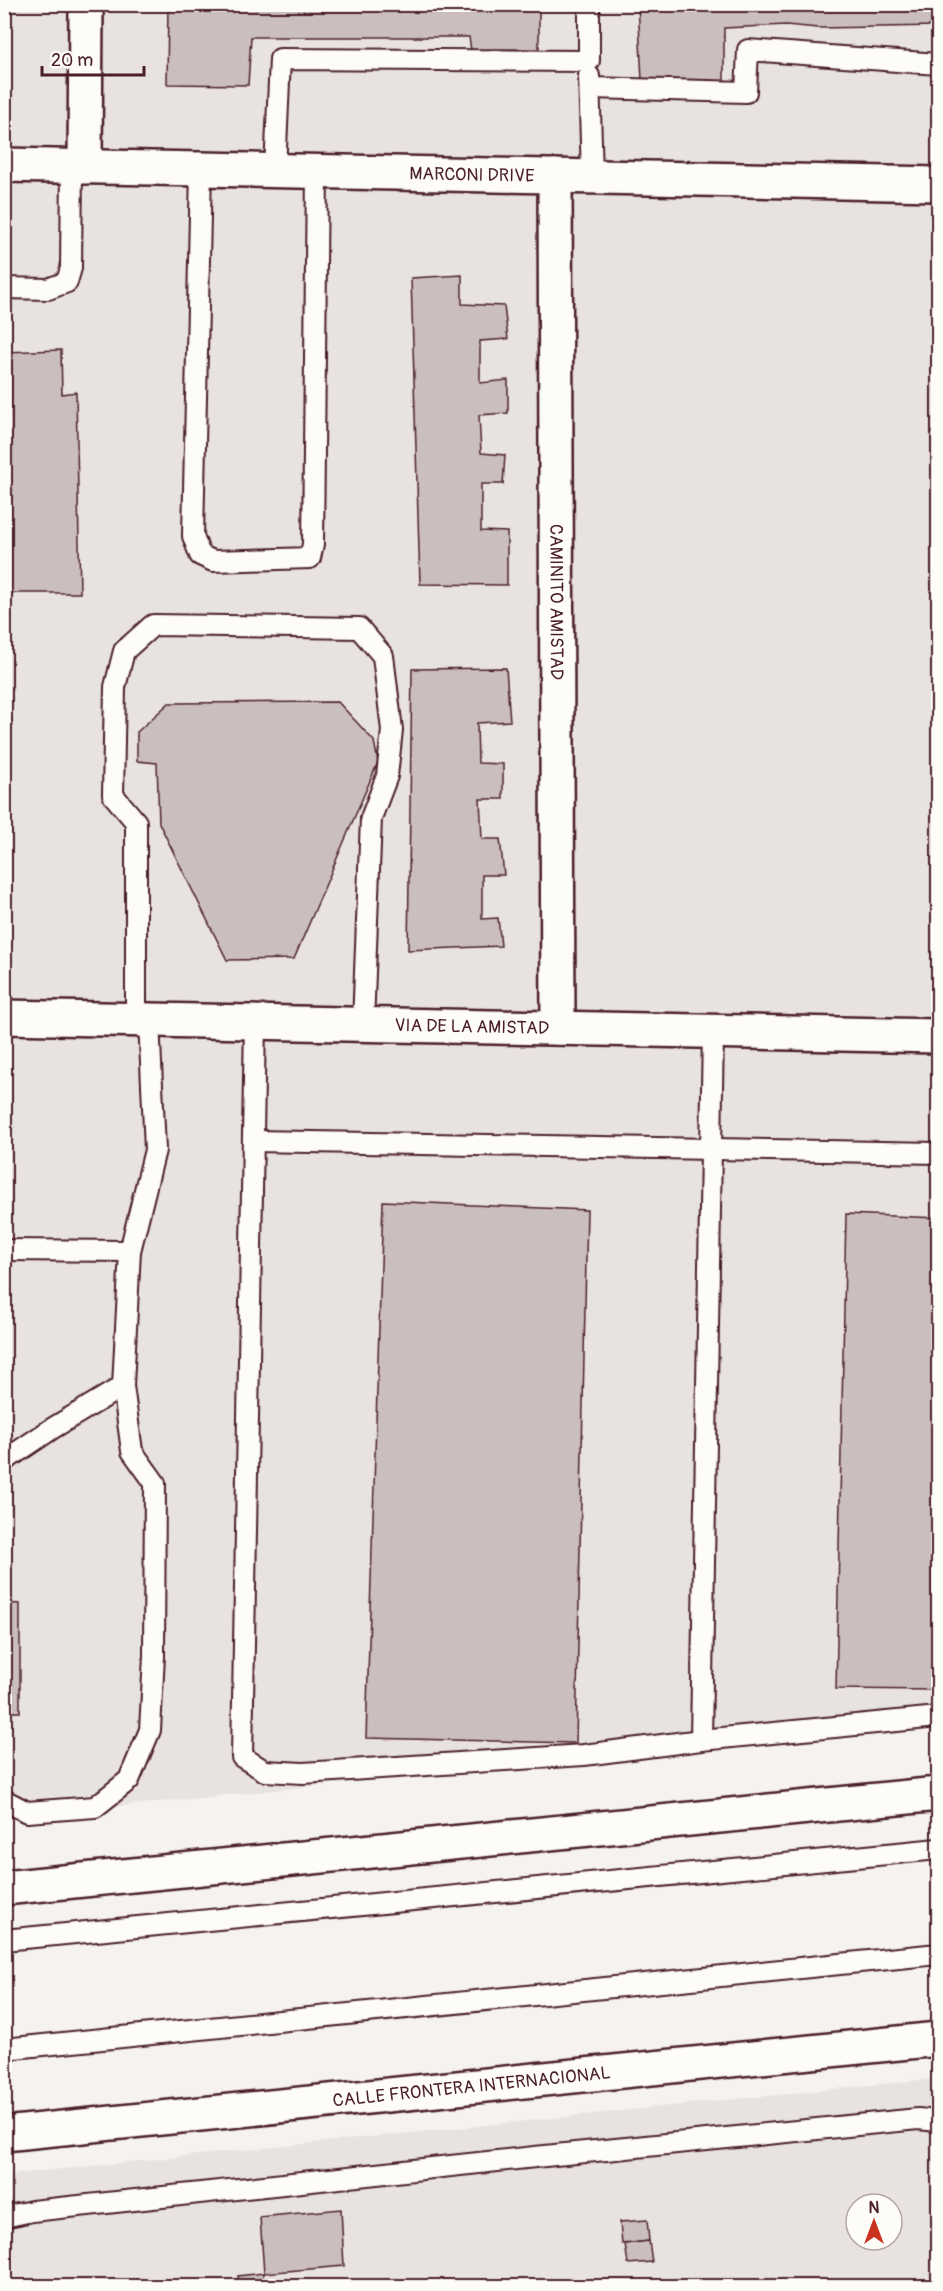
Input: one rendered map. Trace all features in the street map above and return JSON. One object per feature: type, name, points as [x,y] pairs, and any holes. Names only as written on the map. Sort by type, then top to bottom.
[{"type":"street","points":[[79,166],[86,4]]},
{"type":"street","name":"MARCONI DRIVE","points":[[4,165],[939,184]]},
{"type":"street","name":"CAMINITO AMISTAD","points":[[555,176],[558,1028]]},
{"type":"street","name":"VIA DE LA AMISTAD","points":[[4,1017],[939,1036]]},
{"type":"street","points":[[4,1888],[939,1794]]},
{"type":"street","name":"CALLE FRONTERA INTERNACIONAL","points":[[4,2134],[939,2039]]},
{"type":"lane","points":[[589,4],[591,177]]},
{"type":"lane","points":[[590,88],[746,92],[748,50],[939,64]]},
{"type":"lane","points":[[275,171],[280,59],[589,61]]},
{"type":"lane","points":[[4,288],[48,289],[67,282],[71,268],[79,166]]},
{"type":"lane","points":[[201,169],[193,536],[200,555],[213,561],[310,558],[313,544],[317,172]]},
{"type":"lane","points":[[4,1800],[27,1812],[95,1807],[129,1780],[150,1730],[154,1656],[155,1483],[132,1451],[123,1386],[130,1251],[155,1150],[143,1020],[136,822],[113,795],[115,687],[124,651],[153,625],[359,628],[384,656],[392,730],[387,776],[371,818],[363,1024]]},
{"type":"lane","points":[[255,1022],[242,1756],[265,1771],[303,1773],[584,1755],[701,1740],[939,1717]]},
{"type":"lane","points":[[701,1740],[713,1031]]},
{"type":"lane","points":[[253,1141],[939,1153]]},
{"type":"lane","points":[[4,1250],[130,1251]]},
{"type":"lane","points":[[4,1461],[123,1386]]},
{"type":"lane","points":[[4,1940],[939,1849]]},
{"type":"lane","points":[[4,2049],[939,1954]]},
{"type":"lane","points":[[4,2217],[32,2211],[524,2158],[918,2119],[939,2121]]},
{"type":"shaded area","points":[[5,5],[938,5],[938,1722],[5,1818]]},
{"type":"shaded area","points":[[938,2078],[938,2286],[5,2286],[4,2175]]},
{"type":"building","points":[[168,4],[539,4],[539,49],[471,50],[469,37],[251,37],[248,85],[167,84]]},
{"type":"building","points":[[638,4],[938,4],[938,26],[818,28],[786,25],[724,28],[724,83],[642,80]]},
{"type":"building","points":[[462,275],[462,304],[504,306],[508,339],[480,341],[480,383],[508,380],[508,413],[479,415],[481,453],[505,455],[503,484],[481,484],[481,531],[507,532],[507,585],[420,584],[411,278]]},
{"type":"building","points":[[61,350],[62,394],[76,392],[80,593],[4,593],[4,352]]},
{"type":"building","points":[[506,668],[510,721],[477,723],[478,763],[503,764],[503,799],[480,799],[482,839],[500,839],[504,875],[482,875],[482,919],[498,918],[501,946],[408,950],[412,669]]},
{"type":"building","points":[[338,702],[374,741],[378,762],[294,959],[227,960],[159,823],[157,763],[137,761],[137,732],[169,703]]},
{"type":"building","points":[[383,1201],[587,1210],[576,1743],[366,1738]]},
{"type":"building","points":[[846,1214],[938,1218],[938,1690],[836,1689]]},
{"type":"building","points":[[4,1603],[20,1604],[20,1712],[4,1712]]},
{"type":"building","points":[[341,2209],[344,2266],[264,2273],[260,2217]]},
{"type":"building","points":[[647,2220],[649,2241],[622,2244],[620,2222]]},
{"type":"building","points":[[649,2241],[652,2262],[628,2264],[625,2244]]},
{"type":"building","points":[[263,2273],[264,2286],[239,2286],[238,2276]]}]
